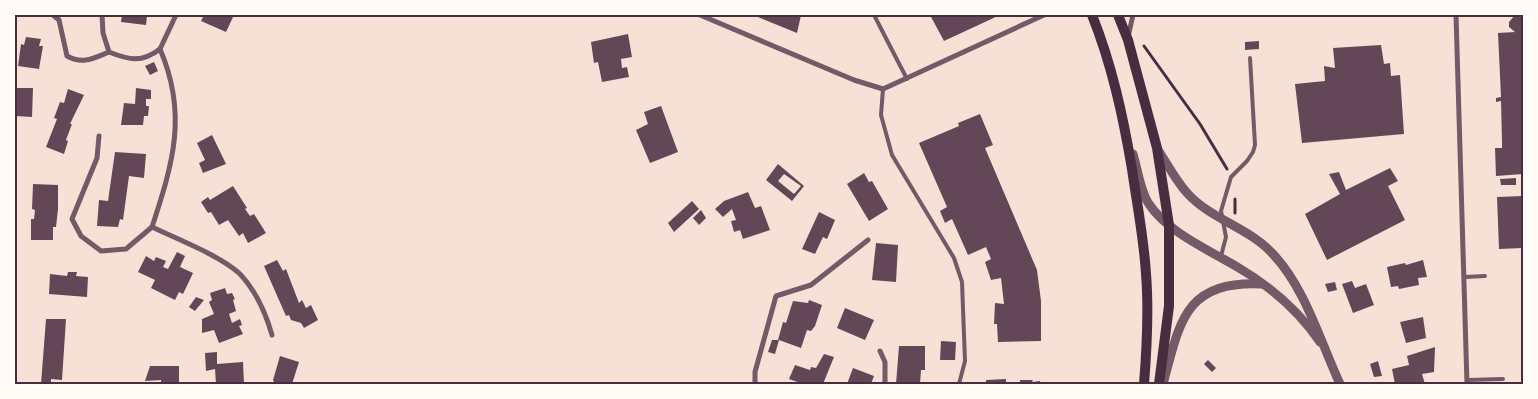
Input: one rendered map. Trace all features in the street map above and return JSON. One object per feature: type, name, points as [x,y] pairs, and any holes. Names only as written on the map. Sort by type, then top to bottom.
[{"type":"main road","points":[[1092,15],[1103,43],[1124,119],[1138,212],[1148,305],[1144,384]]},
{"type":"main road","points":[[1118,15],[1128,40],[1157,148],[1169,224],[1169,306],[1161,384]]},
{"type":"street","points":[[54,15],[59,20],[67,56],[76,61],[86,62],[109,52],[130,60],[148,58],[160,50],[176,15]]},
{"type":"street","points":[[102,15],[103,32],[109,52]]},
{"type":"street","points":[[700,15],[854,80],[883,89],[1044,15]]},
{"type":"street","points":[[1128,40],[1133,15]]},
{"type":"street","points":[[1456,15],[1467,382]]},
{"type":"street","points":[[99,136],[98,158],[72,219],[81,236],[101,251],[126,249],[152,227],[166,183],[175,145],[174,98],[170,74],[160,50]]},
{"type":"street","points":[[1124,119],[1148,202],[1169,224],[1261,284],[1305,320],[1320,342]]},
{"type":"street","points":[[1157,148],[1189,195],[1272,252],[1292,278],[1312,316],[1320,342],[1340,384]]},
{"type":"street","points":[[152,227],[222,262],[240,274],[267,318],[272,335]]},
{"type":"street","points":[[756,384],[755,372],[776,296],[811,285],[868,240]]},
{"type":"street","points":[[1161,384],[1181,324],[1199,298],[1213,289],[1224,286],[1261,284]]},
{"type":"street","points":[[880,351],[885,362],[885,384]]},
{"type":"lane","points":[[874,15],[908,78]]},
{"type":"lane","points":[[1221,258],[1226,237],[1220,211],[1230,180],[1254,152],[1250,58]]},
{"type":"lane","points":[[883,89],[881,115],[892,155],[954,258],[962,282],[965,361],[959,384]]},
{"type":"lane","points":[[1464,277],[1485,276]]},
{"type":"lane","points":[[1467,382],[1503,379]]},
{"type":"path","points":[[1153,59],[1219,153],[1230,180],[1236,204],[1232,225]]},
{"type":"building","points":[[122,15],[147,15],[146,25],[121,22]]},
{"type":"building","points":[[204,15],[234,15],[226,32],[201,21]]},
{"type":"building","points":[[753,15],[801,15],[797,33]]},
{"type":"building","points":[[930,15],[1000,15],[944,41]]},
{"type":"building","points":[[1515,15],[1523,15],[1523,174],[1496,176],[1495,148],[1502,148],[1501,101],[1496,102],[1496,98],[1501,97],[1498,33],[1515,32],[1509,27],[1509,22]]},
{"type":"building","points":[[628,34],[632,57],[621,59],[622,68],[627,67],[629,77],[602,82],[598,62],[594,63],[591,42]]},
{"type":"building","points":[[26,37],[41,39],[39,46],[43,46],[39,69],[18,66],[21,44],[24,45]]},
{"type":"building","points":[[1259,41],[1259,49],[1245,50],[1245,42]]},
{"type":"building","points":[[1381,45],[1384,64],[1390,63],[1391,76],[1400,75],[1404,134],[1302,143],[1295,84],[1325,81],[1324,66],[1335,68],[1333,48]]},
{"type":"building","points":[[154,62],[158,71],[150,75],[145,66]]},
{"type":"building","points":[[15,88],[33,88],[32,117],[15,116]]},
{"type":"building","points":[[136,88],[151,90],[151,99],[146,99],[146,106],[149,106],[148,116],[144,116],[143,125],[121,125],[124,103],[135,104]]},
{"type":"building","points":[[68,89],[84,95],[70,124],[72,124],[66,140],[68,141],[64,154],[46,147],[57,119],[54,118],[60,102],[64,103]]},
{"type":"building","points":[[661,106],[678,152],[650,163],[636,130],[648,124],[644,112]]},
{"type":"building","points":[[980,114],[993,145],[985,148],[1037,270],[1041,301],[1041,341],[998,342],[997,324],[994,324],[995,303],[1004,304],[1001,278],[991,280],[985,262],[991,259],[986,247],[968,255],[952,219],[945,223],[940,211],[947,207],[919,143],[959,126],[958,123]]},
{"type":"building","points":[[212,135],[226,164],[203,173],[199,163],[205,160],[197,143]]},
{"type":"building","points":[[115,152],[146,154],[144,178],[129,176],[123,220],[120,219],[118,227],[97,226],[99,200],[108,201]]},
{"type":"building","points":[[778,164],[804,186],[792,201],[766,180]],"holes":[[[784,174],[801,186],[794,194],[778,181]]]},
{"type":"building","points":[[1390,168],[1398,181],[1388,186],[1405,220],[1327,260],[1305,214],[1340,194],[1329,174],[1339,172],[1346,190]]},
{"type":"building","points":[[864,173],[869,182],[872,181],[888,209],[869,221],[847,184]]},
{"type":"building","points":[[1516,178],[1516,185],[1501,185],[1500,179]]},
{"type":"building","points":[[33,184],[58,185],[58,209],[56,227],[53,227],[53,240],[31,240],[31,219],[34,219],[35,210],[32,209]]},
{"type":"building","points":[[233,186],[247,208],[245,209],[250,216],[254,214],[266,233],[248,243],[243,233],[239,236],[228,220],[219,225],[211,212],[208,213],[201,202],[208,197],[210,200]]},
{"type":"building","points":[[748,192],[755,208],[761,206],[770,230],[743,239],[740,230],[734,232],[731,221],[736,220],[732,209],[723,217],[715,209],[724,201]]},
{"type":"building","points":[[1523,196],[1523,248],[1499,249],[1497,197]]},
{"type":"building","points":[[692,201],[699,209],[674,232],[668,223]]},
{"type":"building","points":[[701,210],[706,218],[699,225],[693,218]]},
{"type":"building","points":[[819,212],[835,220],[827,239],[823,237],[815,254],[802,249]]},
{"type":"building","points":[[876,243],[898,245],[896,282],[872,280]]},
{"type":"building","points":[[177,252],[185,256],[180,267],[193,273],[183,294],[179,292],[175,300],[151,288],[155,280],[138,272],[146,256],[154,261],[156,257],[166,261],[163,267],[168,269]]},
{"type":"building","points":[[277,260],[283,271],[286,269],[299,303],[302,300],[306,308],[311,305],[318,320],[304,328],[301,323],[291,320],[289,315],[286,316],[264,266]]},
{"type":"building","points":[[1423,260],[1427,277],[1418,278],[1419,285],[1399,289],[1398,286],[1391,287],[1387,267],[1405,263],[1406,265]]},
{"type":"building","points":[[68,272],[77,272],[76,276],[88,277],[87,297],[49,294],[50,274],[67,276]]},
{"type":"building","points":[[1352,281],[1355,288],[1366,284],[1374,305],[1353,313],[1342,284]]},
{"type":"building","points":[[1335,282],[1337,290],[1328,292],[1325,284]]},
{"type":"building","points":[[225,288],[227,294],[232,293],[235,299],[233,300],[236,311],[229,314],[232,323],[240,319],[242,325],[239,326],[243,334],[219,343],[214,330],[202,333],[202,319],[214,314],[209,302],[212,300],[210,293]]},
{"type":"building","points":[[196,297],[204,300],[195,311],[189,307]]},
{"type":"building","points":[[809,300],[822,305],[815,326],[811,331],[807,330],[801,348],[779,340],[775,354],[768,352],[772,340],[778,340],[783,322],[786,323],[793,301],[808,303]]},
{"type":"building","points":[[845,308],[874,320],[865,340],[837,328]]},
{"type":"building","points":[[1423,317],[1426,338],[1406,343],[1400,322]]},
{"type":"building","points":[[46,319],[66,319],[62,380],[51,379],[51,384],[41,384]]},
{"type":"building","points":[[941,341],[956,342],[955,360],[940,360]]},
{"type":"building","points":[[899,346],[925,346],[925,370],[921,370],[920,384],[896,384]]},
{"type":"building","points":[[1435,347],[1434,372],[1422,374],[1425,384],[1395,384],[1392,369],[1409,365],[1407,356]]},
{"type":"building","points":[[217,352],[217,364],[243,362],[244,384],[216,384],[215,369],[206,371],[205,353]]},
{"type":"building","points":[[824,354],[834,357],[823,384],[803,384],[789,379],[795,365],[810,370],[811,367],[816,368]]},
{"type":"building","points":[[280,356],[299,362],[292,384],[275,384],[273,380]]},
{"type":"building","points":[[1208,360],[1216,368],[1212,372],[1204,364]]},
{"type":"building","points":[[1378,361],[1382,376],[1374,377],[1370,364]]},
{"type":"building","points":[[150,366],[179,366],[179,384],[161,384],[161,380],[145,381]]},
{"type":"building","points":[[853,368],[874,376],[871,384],[847,384]]},
{"type":"building","points":[[1006,379],[1006,384],[986,384],[986,380]]},
{"type":"building","points":[[1020,380],[1040,381],[1041,384],[1020,384]]}]
